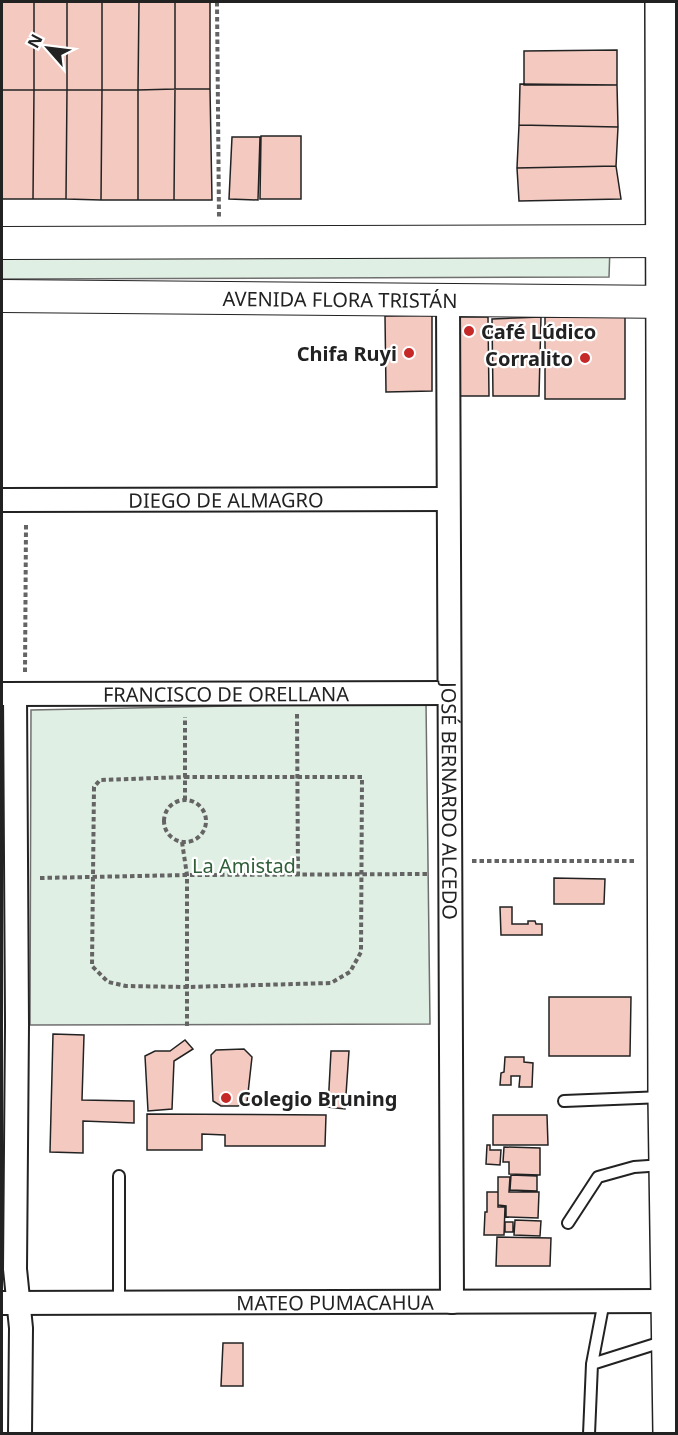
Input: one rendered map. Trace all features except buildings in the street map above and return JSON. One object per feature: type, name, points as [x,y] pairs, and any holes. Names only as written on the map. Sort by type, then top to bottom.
[{"type":"main road","points":[[662,2],[670,241],[664,861],[670,1434]]},
{"type":"street","points":[[2,243],[670,241]]},
{"type":"street","name":"AVENIDA FLORA TRISTÁN","points":[[2,296],[670,302]]},
{"type":"street","name":"JOSÉ BERNARDO ALCEDO","points":[[448,300],[452,1302]]},
{"type":"street","name":"DIEGO DE ALMAGRO","points":[[2,500],[448,499]]},
{"type":"street","name":"FRANCISCO DE ORELLANA","points":[[14,694],[449,693]]},
{"type":"street","points":[[14,694],[17,1025],[15,1269],[10,1303],[21,1328],[20,1434]]},
{"type":"street","name":"MATEO PUMACAHUA","points":[[10,1303],[668,1301]]},
{"type":"lane","points":[[564,1101],[665,1097]]},
{"type":"lane","points":[[567,1223],[598,1177],[634,1167],[666,1164]]},
{"type":"lane","points":[[118,1303],[119,1176]]},
{"type":"lane","points":[[589,1434],[591,1364],[604,1301]]},
{"type":"lane","points":[[591,1364],[669,1340]]},
{"type":"path","points":[[217,2],[219,243]]},
{"type":"path","points":[[14,694],[27,500]]},
{"type":"path","points":[[297,693],[298,876]]},
{"type":"path","points":[[185,800],[186,694]]},
{"type":"path","points":[[185,777],[297,778],[362,777],[361,952],[350,972],[332,983],[188,987],[126,986],[108,982],[92,966],[94,787],[100,780],[185,777]]},
{"type":"path","points":[[185,800],[198,804],[205,815],[206,822],[201,835],[189,842],[182,842],[170,836],[164,824],[167,810],[178,801],[185,800]]},
{"type":"path","points":[[182,842],[187,875],[187,1026]]},
{"type":"path","points":[[16,878],[298,876],[664,861]]},
{"type":"green space","points":[[610,247],[609,277],[2,279],[2,248]]},
{"type":"green space","name":"La Amistad","points":[[426,702],[430,1024],[30,1025],[31,710]]},
{"type":"place","name":"Café Lúdico","points":[[469,331]]},
{"type":"place","name":"Chifa Ruyi","points":[[409,353]]},
{"type":"place","name":"Corralito","points":[[585,358]]},
{"type":"place","name":"Colegio Bruning","points":[[226,1098]]}]
